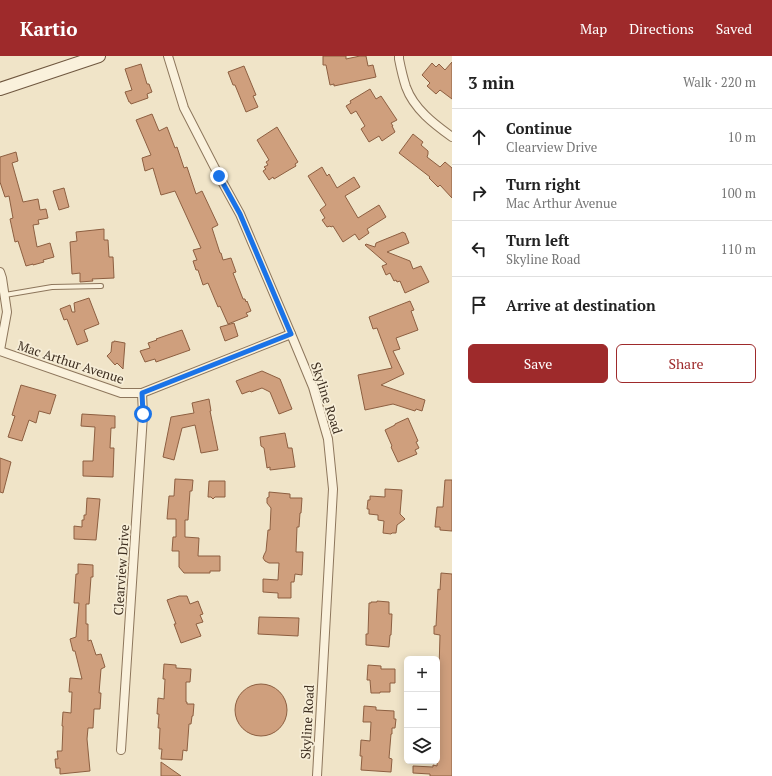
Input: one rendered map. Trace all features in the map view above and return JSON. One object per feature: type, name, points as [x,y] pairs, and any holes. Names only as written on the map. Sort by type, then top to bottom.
[{"type":"main road","points":[[0,89],[99,56]]},
{"type":"street","name":"Skyline Road","points":[[168,56],[184,108],[240,214],[291,334],[313,387],[328,439],[333,489],[316,776]]},
{"type":"street","points":[[400,56],[406,88],[415,104],[430,120],[452,137]]},
{"type":"street","points":[[0,272],[7,312],[0,350]]},
{"type":"street","name":"Mac Arthur Avenue","points":[[0,350],[121,393],[142,393],[291,334]]},
{"type":"street","name":"Clearview Drive","points":[[121,750],[143,414],[142,393]]},
{"type":"lane","points":[[4,296],[52,287],[101,286]]},
{"type":"building","points":[[323,56],[346,56],[346,59],[366,56],[368,66],[373,65],[376,77],[334,86],[334,84],[330,85],[326,65],[323,65]]},
{"type":"building","points":[[452,62],[452,99],[440,90],[436,94],[427,86],[430,83],[422,75],[432,63],[436,67],[439,64],[445,70]]},
{"type":"building","points":[[141,64],[147,84],[149,84],[152,92],[147,94],[148,98],[131,104],[125,92],[132,90],[125,69]]},
{"type":"building","points":[[244,66],[256,95],[253,96],[258,107],[246,112],[228,72]]},
{"type":"building","points":[[370,89],[376,99],[381,96],[397,120],[391,123],[395,132],[382,141],[379,136],[369,142],[361,129],[365,126],[356,111],[351,114],[346,106],[351,103],[350,101]]},
{"type":"building","points":[[152,114],[159,131],[167,127],[175,148],[177,147],[184,168],[187,167],[196,194],[202,191],[218,225],[212,228],[220,253],[223,260],[231,258],[236,272],[233,273],[243,299],[245,299],[246,302],[247,301],[251,311],[246,313],[248,316],[228,324],[220,306],[218,307],[208,283],[203,285],[198,270],[196,270],[193,261],[197,260],[193,250],[201,248],[175,191],[161,195],[153,168],[145,171],[142,158],[151,155],[136,120]]},
{"type":"building","points":[[277,127],[298,162],[295,164],[296,166],[274,179],[273,177],[269,180],[263,171],[266,169],[264,167],[268,165],[266,162],[269,160],[257,140]]},
{"type":"building","points":[[413,134],[423,142],[421,145],[428,151],[427,157],[440,167],[445,162],[452,168],[452,198],[440,185],[438,187],[429,178],[430,177],[399,153]]},
{"type":"building","points":[[16,152],[18,161],[12,163],[23,202],[38,199],[40,210],[46,209],[48,218],[38,220],[39,224],[33,225],[37,247],[50,243],[54,257],[43,260],[44,262],[26,266],[18,241],[15,242],[10,219],[13,218],[9,196],[5,197],[0,182],[0,157]]},
{"type":"building","points":[[322,167],[327,176],[329,174],[337,188],[354,177],[360,187],[345,196],[358,218],[379,205],[386,217],[367,229],[369,233],[359,240],[355,234],[343,242],[333,226],[327,227],[322,220],[325,218],[320,210],[326,205],[308,176]]},
{"type":"building","points":[[64,188],[69,207],[59,210],[53,191]]},
{"type":"building","points":[[104,229],[104,240],[108,240],[109,257],[113,257],[114,278],[92,279],[93,281],[80,282],[80,273],[72,274],[70,242],[77,241],[76,232]]},
{"type":"building","points":[[403,232],[405,233],[409,243],[387,252],[410,261],[413,269],[421,266],[429,282],[405,293],[400,281],[394,281],[390,273],[386,275],[382,266],[387,264],[365,245],[375,247],[376,243]]},
{"type":"building","points":[[89,298],[99,324],[84,330],[88,341],[77,345],[67,319],[64,320],[60,309],[70,305],[72,312],[75,312],[74,303]]},
{"type":"building","points":[[410,301],[414,310],[411,311],[418,330],[396,338],[400,349],[393,351],[404,374],[381,385],[425,400],[422,411],[416,409],[415,411],[393,404],[365,410],[358,375],[392,368],[377,328],[373,329],[369,317]]},
{"type":"building","points":[[234,323],[238,336],[225,341],[220,327]]},
{"type":"building","points":[[182,330],[190,350],[156,362],[155,359],[145,362],[140,351],[150,348],[148,343]]},
{"type":"building","points":[[112,342],[125,343],[123,369],[117,363],[115,365],[107,356],[111,352]]},
{"type":"building","points":[[262,371],[280,379],[292,409],[279,414],[270,392],[262,388],[242,394],[236,381]]},
{"type":"building","points":[[21,385],[56,395],[50,414],[39,411],[36,423],[29,420],[22,441],[8,437],[15,416],[12,415]]},
{"type":"building","points":[[209,399],[218,450],[201,453],[195,425],[182,428],[174,460],[163,457],[171,417],[194,413],[192,403]]},
{"type":"building","points":[[82,414],[115,416],[115,428],[111,428],[110,448],[114,448],[113,477],[83,476],[83,461],[93,461],[95,427],[81,426]]},
{"type":"building","points":[[408,418],[418,441],[416,442],[419,448],[415,450],[417,454],[398,462],[385,430]]},
{"type":"building","points":[[285,433],[288,448],[292,448],[295,467],[270,470],[270,467],[267,468],[264,448],[261,446],[260,437]]},
{"type":"building","points":[[0,458],[11,462],[3,493],[0,492]]},
{"type":"building","points":[[175,479],[193,480],[192,491],[190,491],[188,520],[185,520],[185,537],[199,538],[198,556],[220,556],[220,571],[210,571],[210,573],[184,573],[179,567],[179,551],[172,551],[173,537],[176,537],[176,519],[167,519],[169,496],[174,496]]},
{"type":"building","points":[[445,480],[452,480],[452,531],[440,530],[440,527],[435,527],[437,507],[443,507]]},
{"type":"building","points":[[209,481],[225,481],[225,497],[215,497],[213,499],[208,497]]},
{"type":"building","points":[[385,489],[402,490],[400,514],[405,519],[397,525],[396,533],[391,534],[383,533],[384,521],[378,520],[378,515],[369,514],[369,509],[367,509],[370,496],[385,497]]},
{"type":"building","points":[[269,492],[290,494],[290,498],[302,498],[299,527],[297,527],[296,552],[303,552],[302,575],[295,574],[294,582],[291,582],[291,598],[278,598],[278,593],[263,592],[263,579],[278,580],[279,563],[269,563],[263,558],[266,551],[268,530],[270,530],[271,508],[267,503]]},
{"type":"building","points":[[87,498],[100,499],[96,540],[74,539],[74,526],[82,527],[82,520],[84,520],[84,515],[86,515]]},
{"type":"building","points":[[78,564],[93,565],[93,577],[91,577],[89,604],[86,604],[88,641],[91,640],[96,655],[101,654],[105,667],[101,669],[99,693],[101,693],[100,709],[94,709],[93,728],[88,728],[87,739],[90,771],[60,774],[60,768],[56,768],[55,759],[58,759],[57,751],[62,751],[63,712],[71,713],[72,692],[69,692],[70,678],[82,679],[75,651],[73,651],[70,639],[76,637],[79,603],[74,603]]},
{"type":"building","points":[[441,573],[452,574],[452,776],[430,776],[430,774],[413,773],[413,766],[433,767],[433,765],[437,766],[437,764],[440,764],[440,635],[434,634],[434,626],[436,626],[438,589],[440,590]]},
{"type":"building","points":[[179,596],[187,596],[190,604],[198,601],[203,614],[200,615],[203,622],[196,624],[201,636],[181,643],[167,600]]},
{"type":"building","points":[[377,601],[389,602],[389,614],[392,614],[389,647],[366,645],[366,634],[368,634],[369,603]]},
{"type":"building","points":[[259,617],[299,618],[298,636],[258,634]]},
{"type":"building","points":[[164,664],[176,665],[176,668],[191,669],[190,682],[186,682],[186,702],[187,704],[194,704],[193,716],[191,724],[189,724],[187,751],[183,750],[182,760],[161,759],[162,749],[159,749],[160,728],[158,728],[159,714],[157,714],[158,698],[164,699]]},
{"type":"building","points":[[368,665],[381,666],[381,669],[395,669],[395,683],[390,683],[390,692],[371,693],[370,680],[367,680]]},
{"type":"building","points":[[261,684],[271,686],[279,692],[285,700],[287,710],[285,720],[279,728],[271,734],[261,736],[251,734],[243,728],[237,720],[235,710],[237,700],[243,692],[251,686]]},
{"type":"building","points":[[364,706],[376,707],[376,710],[394,711],[394,719],[396,719],[395,728],[392,728],[389,758],[392,759],[391,772],[361,770],[361,740],[370,741],[371,722],[363,722]]},
{"type":"building","points":[[161,762],[181,776],[161,776]]},
{"type":"route","points":[[143,414],[142,393],[291,334],[240,214],[219,176]]}]
